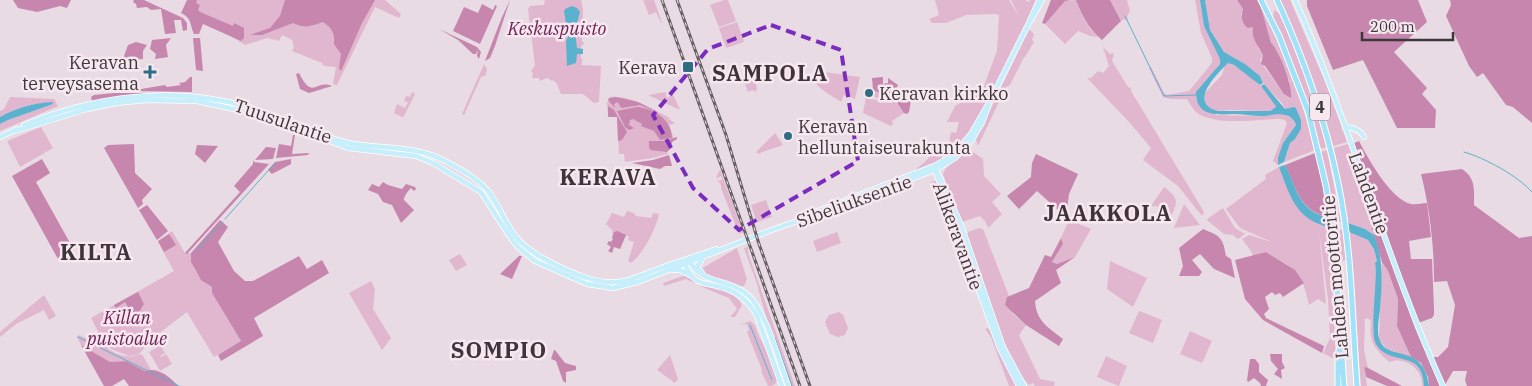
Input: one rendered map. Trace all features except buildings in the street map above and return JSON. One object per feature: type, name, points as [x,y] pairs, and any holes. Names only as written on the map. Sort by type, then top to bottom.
[{"type":"highway","name":"Lahden moottoritie","points":[[1262,0],[1282,44],[1308,111],[1324,176],[1333,232],[1344,386]]},
{"type":"highway","name":"Lahden moottoritie","points":[[1277,0],[1301,54],[1320,107],[1338,184],[1346,235],[1356,386]]},
{"type":"highway","points":[[1338,386],[1338,355],[1341,341]]},
{"type":"main road","name":"Sibeliuksentie","points":[[734,244],[843,200],[936,171],[967,147],[982,124],[990,101],[1040,0]]},
{"type":"main road","name":"Lahdentie","points":[[1295,0],[1326,75],[1413,316],[1443,386]]},
{"type":"main road","name":"Tuusulantie","points":[[0,137],[57,112],[95,102],[130,97],[196,97],[245,106],[332,138],[368,146],[418,151],[436,156],[476,180],[488,190],[493,204]]},
{"type":"main road","name":"Tuusulantie","points":[[15,131],[78,111],[116,103],[147,100],[189,100],[261,115],[348,148],[416,156],[433,163],[474,186],[493,204]]},
{"type":"main road","points":[[1345,128],[1353,128],[1364,137]]},
{"type":"main road","name":"Alikeravantie","points":[[936,171],[1000,349],[1018,386]]},
{"type":"main road","name":"Alikeravantie","points":[[940,181],[960,225],[1003,347],[1024,386]]},
{"type":"main road","points":[[493,204],[522,244],[548,261],[598,281],[614,283],[637,280],[734,244]]},
{"type":"main road","points":[[654,274],[669,270],[687,261],[704,257],[734,244]]},
{"type":"main road","points":[[704,257],[698,263],[698,268],[709,278]]},
{"type":"main road","points":[[687,261],[698,273],[740,289],[757,306],[788,386]]},
{"type":"main road","points":[[687,261],[689,272],[696,280]]},
{"type":"main road","points":[[669,270],[683,271],[696,280],[733,292],[751,306],[782,386]]},
{"type":"highlighted area","points":[[771,25],[841,50],[858,161],[739,230],[693,188],[653,115],[708,49]]},
{"type":"green space","points":[[194,0],[385,0],[401,14],[399,18],[375,7],[337,85],[333,84],[336,67],[324,66],[322,63],[292,51],[294,47],[292,40],[282,35],[279,41],[267,38],[245,45],[190,10]]},
{"type":"green space","name":"Keskuspuisto","points":[[545,0],[581,0],[583,10],[582,42],[584,42],[581,46],[583,54],[581,54],[581,59],[583,59],[581,65],[601,66],[599,102],[594,103],[583,94],[561,94],[553,80],[547,78],[540,81],[539,78],[532,78],[533,73],[531,71],[535,65],[528,9],[530,6],[544,5]]},
{"type":"green space","points":[[643,0],[654,0],[662,23],[656,12],[649,15]]},
{"type":"green space","points":[[728,0],[736,21],[719,27],[710,5]]},
{"type":"green space","points":[[935,0],[1009,0],[1020,18],[1011,0],[1025,0],[1029,2],[1029,0],[1037,0],[974,127],[957,150],[947,157],[951,132],[956,133],[959,122],[947,122],[955,106],[982,91],[997,51],[999,15],[966,15],[946,23],[932,23],[929,19],[939,15]]},
{"type":"green space","points":[[1076,0],[1085,20],[1098,37],[1078,31],[1065,44],[1045,24],[1065,1]]},
{"type":"green space","points":[[1110,0],[1127,0],[1130,11],[1127,16],[1128,21],[1124,19],[1121,21]]},
{"type":"green space","points":[[1195,0],[1200,0],[1204,26],[1220,58],[1220,64],[1200,88],[1196,99],[1216,115],[1259,116],[1282,114],[1292,118],[1296,125],[1283,143],[1278,165],[1273,161],[1287,123],[1285,120],[1218,120],[1202,116],[1196,112],[1187,99],[1163,97],[1149,68],[1151,67],[1164,93],[1167,95],[1189,91],[1212,63],[1212,58],[1201,33]]},
{"type":"green space","points":[[1205,0],[1237,0],[1243,9],[1241,15],[1253,28],[1258,48],[1263,55],[1260,61],[1279,87],[1290,82],[1279,55],[1271,43],[1259,1],[1291,74],[1315,150],[1284,162],[1290,143],[1295,139],[1301,120],[1296,108],[1285,109],[1282,103],[1265,86],[1260,76],[1245,64],[1224,52],[1210,30]]},
{"type":"green space","points":[[1279,0],[1290,0],[1326,84],[1347,142],[1333,146],[1309,72]]},
{"type":"green space","points":[[1274,10],[1281,14],[1291,37],[1317,107],[1327,147],[1321,149],[1309,108],[1273,18]]},
{"type":"green space","points":[[737,22],[744,42],[726,48],[719,28]]},
{"type":"green space","points":[[1029,29],[1034,34],[1032,40],[1034,42],[1010,85],[1006,87],[978,146],[976,140]]},
{"type":"green space","points":[[1103,47],[1110,54],[1114,53],[1112,61],[1128,87],[1131,88],[1131,91],[1204,212],[1202,216],[1178,186],[1143,160],[1151,148],[1087,78],[1091,78],[1098,71],[1103,73],[1109,66]]},
{"type":"green space","points":[[1228,63],[1256,81],[1268,94],[1276,107],[1270,111],[1218,111],[1209,109],[1205,102],[1204,94],[1222,75],[1225,65]]},
{"type":"green space","points":[[484,64],[487,69],[486,75],[481,77],[464,115],[462,114]]},
{"type":"green space","points":[[817,71],[860,77],[855,99],[844,95],[841,102],[824,91],[816,84],[811,75]]},
{"type":"green space","points":[[753,73],[757,88],[756,92],[752,90],[748,92],[742,76]]},
{"type":"green space","points":[[671,90],[680,110],[648,95],[666,92],[668,98],[671,94],[668,92]]},
{"type":"green space","points":[[873,90],[895,101],[904,113],[892,121],[893,124],[891,126],[863,113],[866,97],[879,100],[874,96]]},
{"type":"green space","points":[[412,92],[415,94],[404,116],[402,117],[394,113],[397,104],[405,108],[408,102],[404,101],[406,96],[410,97]]},
{"type":"green space","points":[[10,97],[54,99],[58,106],[0,131],[0,124],[53,104],[26,106],[0,117],[0,111],[4,109]]},
{"type":"green space","points":[[610,97],[626,98],[672,119],[667,118],[675,123],[670,125],[668,123],[674,139],[670,141],[671,148],[667,152],[668,154],[625,162],[624,154],[619,154],[617,117],[608,117],[607,103]]},
{"type":"green space","points":[[41,127],[53,148],[20,167],[7,141]]},
{"type":"green space","points":[[775,133],[783,145],[757,154],[757,151]]},
{"type":"green space","points":[[933,144],[943,159],[914,171],[928,159]]},
{"type":"green space","points":[[1348,144],[1376,221],[1372,225],[1374,235],[1365,229],[1348,223],[1334,148]]},
{"type":"green space","points":[[1327,150],[1341,222],[1335,220],[1321,152]]},
{"type":"green space","points":[[967,151],[973,152],[983,159],[984,176],[1001,194],[992,202],[1002,214],[988,228],[980,216],[962,222],[943,174],[946,168]]},
{"type":"green space","points":[[1279,167],[1295,204],[1321,225],[1329,227],[1336,360],[1323,353],[1330,338],[1328,299],[1319,231],[1326,304],[1318,299],[1309,305],[1300,277],[1291,267],[1266,252],[1253,256],[1242,239],[1249,235],[1272,242],[1240,228],[1226,209],[1266,179],[1265,175]]},
{"type":"green space","points":[[720,170],[743,232],[739,234],[721,185],[717,180],[720,181],[722,179],[721,176],[716,177]]},
{"type":"green space","points":[[936,181],[945,209],[940,213],[942,211],[931,182]]},
{"type":"green space","points":[[1164,187],[1173,195],[1176,202],[1169,220],[1160,213],[1162,210],[1157,206],[1151,206]]},
{"type":"green space","points":[[766,200],[772,217],[757,222],[751,205]]},
{"type":"green space","points":[[1184,204],[1200,225],[1174,228]]},
{"type":"green space","points":[[1223,208],[1235,228],[1245,234],[1238,239],[1233,235],[1224,234],[1207,219]]},
{"type":"green space","points":[[627,211],[634,213],[636,216],[651,218],[653,213],[659,214],[648,241],[640,254],[631,263],[628,261],[634,242],[628,240],[629,237],[626,235],[620,249],[607,244],[613,239],[612,230],[606,224],[612,213],[624,217]]},
{"type":"green space","points":[[1069,220],[1091,229],[1075,257],[1057,264],[1052,262],[1063,244],[1061,238]]},
{"type":"green space","points":[[979,228],[983,229],[1009,296],[1007,297],[1013,314],[1026,325],[1019,335],[1040,379],[1055,382],[1054,386],[1035,386],[1033,383],[1029,385],[1020,375],[1003,340],[966,238],[968,232]]},
{"type":"green space","points":[[1336,229],[1343,230],[1346,260],[1340,261]]},
{"type":"green space","name":"Killan puistoalue","points":[[172,231],[185,253],[191,253],[194,268],[200,277],[212,287],[212,293],[241,341],[214,357],[187,312],[149,341],[138,355],[129,356],[111,349],[105,345],[91,318],[174,271],[158,242]]},
{"type":"green space","points":[[837,232],[841,243],[817,252],[813,241]]},
{"type":"green space","points":[[1349,232],[1368,240],[1374,249],[1377,261],[1375,263],[1376,289],[1373,332],[1386,353],[1407,359],[1417,366],[1421,371],[1424,386],[1422,386],[1420,374],[1412,365],[1401,361],[1389,362],[1379,352],[1373,344],[1371,320],[1365,318],[1364,350],[1368,368],[1364,368],[1367,386],[1361,386]]},
{"type":"green space","points":[[748,247],[748,253],[795,386],[790,386],[769,328],[757,284],[744,248]]},
{"type":"green space","points":[[737,248],[747,279],[744,286],[738,286],[701,272],[701,269]]},
{"type":"green space","points":[[460,254],[467,265],[456,271],[449,260]]},
{"type":"green space","points":[[1110,261],[1147,278],[1133,307],[1107,289]]},
{"type":"green space","points":[[1382,262],[1388,271],[1398,299],[1397,326],[1411,357],[1387,349],[1379,340]]},
{"type":"green space","points":[[686,275],[701,284],[731,294],[739,300],[742,305],[735,317],[730,317],[737,309],[729,298],[686,279],[664,286],[663,283]]},
{"type":"green space","points":[[371,281],[375,289],[373,309],[391,338],[382,350],[349,293]]},
{"type":"green space","points":[[44,295],[56,316],[49,320],[44,310],[16,324],[0,337],[0,332]]},
{"type":"green space","points":[[1139,311],[1162,320],[1153,343],[1129,333]]},
{"type":"green space","points":[[839,312],[843,315],[848,328],[845,335],[838,337],[830,334],[825,322],[829,315]]},
{"type":"green space","points":[[750,321],[755,327],[777,379],[773,385],[768,386],[761,371],[747,332],[749,330],[747,324],[740,325]]},
{"type":"green space","points":[[988,328],[1017,386],[1009,386],[991,337],[985,329]]},
{"type":"green space","points":[[1190,331],[1212,341],[1202,363],[1180,354]]},
{"type":"green space","points":[[78,335],[86,338],[99,338],[102,343],[117,354],[136,356],[142,354],[151,370],[145,371],[126,361],[110,362],[81,345],[77,337]]},
{"type":"green space","points":[[159,342],[165,353],[160,356],[166,354],[172,364],[160,371],[149,352],[156,348],[154,345]]},
{"type":"green space","points":[[670,355],[678,379],[675,383],[657,370]]},
{"type":"green space","points":[[1106,356],[1127,366],[1119,386],[1097,377]]},
{"type":"shaded area","points":[[13,0],[71,0],[67,8],[60,6],[37,12],[18,8]]},
{"type":"shaded area","points":[[134,0],[144,0],[183,18],[187,23],[187,30],[183,31],[181,20],[174,20],[176,33],[165,34],[161,9],[137,8],[133,2]]},
{"type":"shaded area","points":[[187,0],[197,0],[196,3],[200,5],[198,10],[200,12],[233,26],[234,23],[244,28],[244,38],[241,41],[203,24],[199,34],[194,34],[189,19],[181,13]]},
{"type":"shaded area","points":[[285,0],[375,0],[362,23],[341,71],[339,68],[341,54],[334,44],[332,31],[323,22],[311,26],[293,23],[262,35],[250,35],[270,28],[280,16]]},
{"type":"shaded area","points":[[510,0],[495,46],[490,58],[485,61],[502,17]]},
{"type":"shaded area","points":[[1051,0],[1071,0],[1065,1],[1045,24],[1042,23]]},
{"type":"shaded area","points":[[1076,0],[1110,0],[1121,21],[1102,40],[1086,22]]},
{"type":"shaded area","points":[[1237,0],[1259,0],[1271,43],[1278,53],[1288,77],[1291,98],[1284,94],[1265,66],[1261,64],[1263,55],[1254,39],[1253,28],[1248,28],[1244,24],[1242,17],[1243,9]]},
{"type":"shaded area","points":[[1307,0],[1418,0],[1427,22],[1394,52],[1427,88],[1422,94],[1436,110],[1435,128],[1397,128],[1363,60],[1333,70],[1307,6]]},
{"type":"shaded area","points":[[1450,0],[1532,0],[1532,123],[1513,107],[1506,105],[1483,73],[1477,77],[1469,66],[1446,16],[1451,5]]},
{"type":"shaded area","points":[[482,4],[493,10],[495,5],[497,6],[480,44],[453,31],[464,7],[478,13]]},
{"type":"shaded area","points":[[439,29],[477,47],[481,52],[479,59],[477,56],[478,49],[476,54],[473,54],[458,40]]},
{"type":"shaded area","points":[[171,38],[166,45],[168,57],[155,59],[156,54],[150,49],[152,40]]},
{"type":"shaded area","points":[[193,38],[200,38],[203,71],[196,70]]},
{"type":"shaded area","points":[[136,42],[147,45],[143,51],[143,59],[119,61],[124,56],[128,45]]},
{"type":"shaded area","points":[[299,73],[311,88],[322,85],[332,86],[309,93],[300,89],[296,74]]},
{"type":"shaded area","points":[[192,77],[192,92],[129,91],[165,85],[167,87],[181,85],[179,83],[185,82]]},
{"type":"shaded area","points":[[883,77],[883,84],[888,83],[888,78],[898,85],[895,91],[899,93],[899,96],[910,98],[913,89],[907,114],[904,113],[895,100],[873,90],[872,78]]},
{"type":"shaded area","points":[[164,93],[92,101],[91,97],[94,95]]},
{"type":"shaded area","points":[[616,97],[638,102],[660,113],[640,105],[621,108],[618,102],[614,104],[615,108],[608,100],[609,98]]},
{"type":"shaded area","points":[[608,106],[614,110],[627,132],[622,140],[618,141],[617,117],[608,117]]},
{"type":"shaded area","points":[[637,107],[650,110],[661,116],[669,126],[672,138],[660,140],[654,131],[641,126],[642,124],[633,119],[630,120],[629,125],[634,128],[629,130],[625,127],[617,111]]},
{"type":"shaded area","points":[[293,135],[295,135],[292,154],[309,153],[308,155],[276,158],[279,144],[291,146]]},
{"type":"shaded area","points":[[677,137],[667,152],[651,150],[649,148],[649,141],[665,141]]},
{"type":"shaded area","points":[[1359,141],[1380,177],[1395,194],[1403,201],[1411,204],[1427,203],[1431,237],[1409,241],[1411,259],[1432,259],[1434,315],[1432,318],[1418,323],[1352,144]]},
{"type":"shaded area","points":[[134,144],[135,173],[152,189],[142,200],[143,204],[138,208],[104,148],[108,145]]},
{"type":"shaded area","points":[[197,145],[218,146],[205,163],[195,154]]},
{"type":"shaded area","points":[[266,147],[276,148],[273,159],[255,160]]},
{"type":"shaded area","points":[[1315,153],[1328,218],[1318,214],[1304,204],[1285,165]]},
{"type":"shaded area","points":[[1036,154],[1078,174],[1069,194],[1066,217],[1037,191],[1019,209],[1007,196],[1031,177],[1032,163]]},
{"type":"shaded area","points":[[669,155],[672,166],[665,166],[660,169],[632,163],[653,160]]},
{"type":"shaded area","points":[[42,159],[50,173],[36,182],[74,250],[58,259],[12,176]]},
{"type":"shaded area","points":[[291,159],[291,164],[272,174],[268,170],[275,162]]},
{"type":"shaded area","points":[[253,160],[254,162],[269,164],[187,254],[185,253],[240,192],[234,186],[253,164]]},
{"type":"shaded area","points":[[1462,169],[1472,180],[1474,205],[1519,238],[1532,236],[1532,386],[1467,386],[1465,380],[1467,371],[1453,371],[1445,385],[1432,357],[1438,357],[1448,347],[1455,305],[1447,281],[1434,282],[1431,228],[1421,174]]},
{"type":"shaded area","points":[[383,182],[402,189],[406,184],[416,189],[414,191],[411,188],[407,192],[404,200],[414,210],[401,223],[392,205],[383,202],[378,194],[368,190],[372,184],[379,187]]},
{"type":"shaded area","points":[[147,205],[168,231],[157,240],[139,210]]},
{"type":"shaded area","points":[[220,220],[228,227],[218,242],[234,271],[245,281],[253,281],[299,256],[307,269],[322,260],[329,273],[254,318],[263,336],[221,361],[218,355],[241,341],[212,293],[212,287],[201,280],[191,262],[191,253]]},
{"type":"shaded area","points":[[1376,221],[1415,328],[1440,386],[1429,386],[1428,377],[1421,363],[1411,357],[1397,326],[1398,299],[1388,271],[1382,262],[1371,225]]},
{"type":"shaded area","points":[[1203,229],[1217,236],[1222,241],[1226,256],[1231,259],[1235,278],[1214,269],[1200,254],[1192,260],[1202,272],[1199,276],[1179,276],[1183,266],[1179,248]]},
{"type":"shaded area","points":[[617,231],[626,235],[620,249],[614,247],[612,253],[608,251],[611,247],[607,244],[609,241],[611,242],[614,232]]},
{"type":"shaded area","points":[[169,234],[176,245],[164,252],[158,241]]},
{"type":"shaded area","points":[[1061,238],[1063,244],[1052,262],[1057,264],[1075,257],[1056,270],[1061,283],[1035,301],[1041,319],[1063,339],[1059,346],[1026,325],[1005,305],[1007,297],[1029,288],[1045,255],[1051,257]]},
{"type":"shaded area","points":[[1266,252],[1295,270],[1304,283],[1283,297],[1280,293],[1275,295],[1272,292],[1265,297],[1269,309],[1264,314],[1266,318],[1324,346],[1322,353],[1263,320],[1245,299],[1235,260]]},
{"type":"shaded area","points":[[519,256],[522,256],[512,279],[500,274]]},
{"type":"shaded area","points":[[138,292],[144,304],[135,319],[125,302],[116,308],[114,305]]},
{"type":"shaded area","points":[[81,345],[110,362],[126,361],[145,371],[155,370],[167,376],[178,386],[129,386],[124,379],[112,386],[104,386]]},
{"type":"shaded area","points":[[554,350],[565,363],[576,366],[576,370],[566,372],[566,383],[563,381],[556,361],[551,359]]},
{"type":"shaded area","points":[[1270,354],[1282,354],[1282,362],[1285,368],[1281,370],[1282,379],[1274,374],[1278,369],[1271,361]]},
{"type":"shaded area","points":[[1250,359],[1255,359],[1259,364],[1259,372],[1268,380],[1266,386],[1261,386],[1254,378],[1248,382]]},
{"type":"shaded area","points":[[1364,367],[1402,386],[1387,386],[1366,377]]},
{"type":"water","points":[[1200,0],[1205,0],[1210,30],[1224,52],[1245,64],[1260,76],[1263,83],[1260,85],[1234,65],[1228,63],[1207,88],[1205,102],[1209,107],[1218,111],[1270,111],[1276,107],[1261,86],[1264,84],[1285,109],[1296,108],[1301,120],[1301,129],[1290,143],[1284,162],[1278,165],[1278,158],[1283,143],[1296,125],[1292,118],[1282,114],[1261,116],[1213,114],[1199,106],[1196,92],[1220,64],[1220,59],[1204,26]]},
{"type":"water","points":[[572,6],[580,12],[575,31],[577,48],[583,49],[583,54],[577,54],[576,63],[567,66],[566,41],[568,37],[564,11]]},
{"type":"water","points":[[52,102],[53,104],[0,124],[0,117],[12,111]]},
{"type":"water","points":[[1285,165],[1304,204],[1318,214],[1328,218],[1329,227],[1309,219],[1296,205],[1279,167]]},
{"type":"water","points":[[1348,223],[1365,229],[1374,235],[1377,244],[1382,272],[1378,330],[1380,341],[1384,347],[1413,358],[1420,364],[1426,373],[1429,386],[1424,386],[1422,374],[1412,362],[1389,355],[1376,344],[1373,318],[1375,263],[1377,261],[1374,249],[1368,240],[1349,232]]},
{"type":"waterway","points":[[1125,16],[1164,96],[1196,95]]},
{"type":"waterway","points":[[1464,152],[1501,168],[1532,192]]},
{"type":"waterway","points":[[225,219],[275,163]]},
{"type":"waterway","points":[[196,251],[223,222]]},
{"type":"waterway","points":[[750,325],[772,380]]},
{"type":"waterway","points":[[78,337],[179,386]]},
{"type":"waterway","points":[[775,338],[792,386]]},
{"type":"railway","points":[[662,0],[800,386]]},
{"type":"railway","points":[[677,0],[726,135],[759,244],[810,386]]},
{"type":"place","name":"Kerava","points":[[688,67]]},
{"type":"place","name":"Keravan terveysasema","points":[[150,72]]},
{"type":"place","name":"Keravan kirkko","points":[[869,93]]},
{"type":"place","name":"Keravan helluntaiseurakunta","points":[[788,136]]},
{"type":"district","name":"SAMPOLA","points":[[770,72]]},
{"type":"district","name":"KERAVA","points":[[608,176]]},
{"type":"district","name":"JAAKKOLA","points":[[1108,212]]},
{"type":"district","name":"KILTA","points":[[96,251]]},
{"type":"district","name":"SOMPIO","points":[[499,349]]}]
